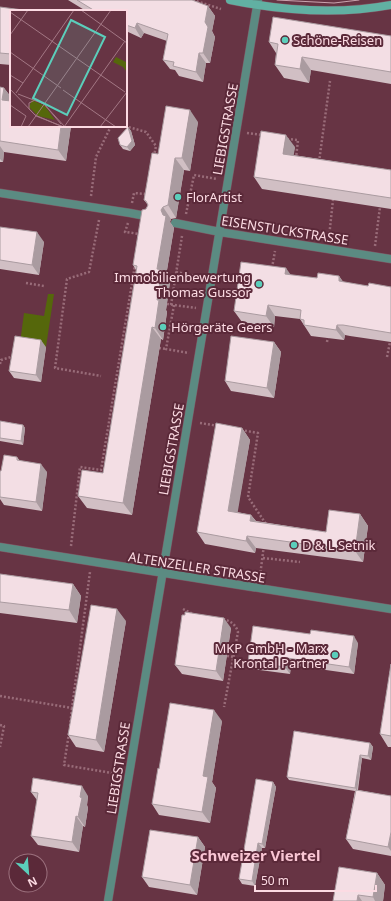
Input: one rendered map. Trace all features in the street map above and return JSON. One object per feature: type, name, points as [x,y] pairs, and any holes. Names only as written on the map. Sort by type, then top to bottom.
[{"type":"main road","points":[[230,0],[302,10],[348,11],[391,5]]},
{"type":"street","name":"LIEBIGSTRASSE","points":[[108,901],[258,3]]},
{"type":"street","points":[[0,192],[151,217]]},
{"type":"street","name":"EISENSTUCKSTRASSE","points":[[180,224],[220,232],[391,259]]},
{"type":"street","name":"ALTENZELLER STRASSE","points":[[0,548],[391,609]]},
{"type":"path","points":[[326,164],[318,162],[330,81]]},
{"type":"path","points":[[89,206],[96,157],[111,127]]},
{"type":"path","points":[[127,127],[146,132],[156,146],[153,160]]},
{"type":"path","points":[[237,131],[267,136]]},
{"type":"path","points":[[282,138],[298,140],[296,159],[303,160]]},
{"type":"path","points":[[166,349],[176,272],[180,224],[194,175],[228,180]]},
{"type":"path","points":[[139,242],[140,234],[125,232],[134,193],[146,194],[148,187]]},
{"type":"path","points":[[327,249],[334,200]]},
{"type":"path","points":[[373,256],[380,207]]},
{"type":"path","points":[[101,208],[89,272],[67,279],[55,368],[101,376]]},
{"type":"path","points":[[272,270],[277,241]]},
{"type":"path","points":[[70,559],[80,467],[101,470],[136,258]]},
{"type":"path","points":[[176,272],[212,278]]},
{"type":"path","points":[[26,283],[44,286]]},
{"type":"path","points":[[167,304],[207,309]]},
{"type":"path","points":[[327,342],[328,333]]},
{"type":"path","points":[[387,357],[390,342]]},
{"type":"path","points":[[159,348],[199,355]]},
{"type":"path","points":[[0,364],[1,360],[15,355],[16,350]]},
{"type":"path","points":[[188,421],[219,426]]},
{"type":"path","points":[[235,429],[258,433],[248,497],[266,525]]},
{"type":"path","points":[[259,588],[265,538]]},
{"type":"path","points":[[263,558],[300,562]]},
{"type":"path","points":[[92,562],[64,765],[129,776]]},
{"type":"path","points":[[183,609],[196,616]]},
{"type":"path","points":[[219,618],[231,622],[236,627],[238,632],[224,707]]},
{"type":"path","points":[[227,656],[234,657]]},
{"type":"path","points":[[0,696],[72,708]]},
{"type":"path","points":[[0,725],[4,726],[0,747]]},
{"type":"green space","points":[[48,294],[54,294],[46,347],[20,343],[24,313],[44,316]]},
{"type":"building","points":[[77,0],[192,0],[208,6],[205,22],[208,27],[203,53],[199,53],[196,72],[173,66],[174,62],[163,60],[168,34],[137,23],[135,28],[127,25],[127,10],[93,10]]},
{"type":"building","points":[[0,7],[23,10],[10,10],[10,54],[0,53]]},
{"type":"building","points":[[273,17],[391,36],[391,72],[302,57],[300,69],[275,65],[278,44],[269,42]]},
{"type":"building","points":[[0,87],[4,88],[2,100],[10,101],[10,127],[61,127],[58,150],[0,141]]},
{"type":"building","points":[[166,106],[190,110],[182,158],[175,158],[168,205],[163,207],[161,210],[163,215],[166,216],[157,269],[162,270],[157,300],[159,300],[155,328],[152,327],[123,503],[78,496],[82,470],[103,473],[137,266],[133,265],[142,210],[146,209],[148,205],[144,200],[152,153],[158,154]]},
{"type":"building","points":[[128,127],[132,141],[127,147],[120,145],[118,138]]},
{"type":"building","points":[[261,131],[286,135],[283,154],[391,170],[391,198],[254,177]]},
{"type":"building","points":[[0,227],[37,232],[32,265],[0,260]]},
{"type":"building","points":[[241,262],[286,268],[285,274],[317,278],[318,273],[339,276],[339,281],[368,286],[369,283],[391,287],[391,333],[343,325],[337,325],[336,330],[304,325],[304,320],[300,319],[301,310],[268,305],[266,316],[234,311]]},
{"type":"building","points":[[15,336],[41,340],[36,375],[9,371]]},
{"type":"building","points":[[231,336],[274,342],[267,388],[225,381]]},
{"type":"building","points":[[0,421],[23,425],[21,441],[0,438]]},
{"type":"building","points":[[216,423],[242,428],[228,511],[251,515],[250,521],[326,532],[329,510],[360,514],[355,551],[247,536],[246,541],[197,532]]},
{"type":"building","points":[[4,455],[17,457],[17,460],[41,464],[36,502],[0,497],[0,471]]},
{"type":"building","points":[[0,574],[73,584],[69,610],[0,602]]},
{"type":"building","points":[[91,605],[117,609],[96,740],[68,735]]},
{"type":"building","points":[[185,612],[224,618],[216,671],[175,665],[182,615],[185,615]]},
{"type":"building","points":[[253,626],[310,634],[311,630],[354,636],[349,667],[287,658],[285,667],[248,662]]},
{"type":"building","points":[[391,664],[391,736],[380,734]]},
{"type":"building","points":[[170,703],[214,710],[203,776],[208,777],[202,812],[152,804]]},
{"type":"building","points":[[294,731],[370,743],[368,756],[360,755],[355,788],[287,777]]},
{"type":"building","points":[[33,778],[82,786],[80,797],[82,798],[78,817],[76,816],[72,842],[31,836],[38,793],[31,792]]},
{"type":"building","points":[[256,779],[273,782],[262,844],[258,843],[252,881],[239,879]]},
{"type":"building","points":[[356,790],[391,796],[391,832],[388,847],[346,839]]},
{"type":"building","points":[[150,830],[198,837],[190,885],[142,877]]},
{"type":"building","points":[[339,867],[377,873],[373,897],[358,895],[357,901],[333,901]]},
{"type":"tram line","points":[[277,0],[334,3],[359,0]]},
{"type":"place","name":"Schöne-Reisen","points":[[285,40]]},
{"type":"place","name":"FlorArtist","points":[[178,197]]},
{"type":"place","name":"Immobilienbewertung Thomas Gussor","points":[[259,284]]},
{"type":"place","name":"Hörgeräte Geers","points":[[163,327]]},
{"type":"place","name":"D & L Setnik","points":[[294,545]]},
{"type":"place","name":"MKP GmbH - Marx Krontal Partner","points":[[335,655]]},
{"type":"district","name":"Schweizer Viertel","points":[[256,855]]}]
